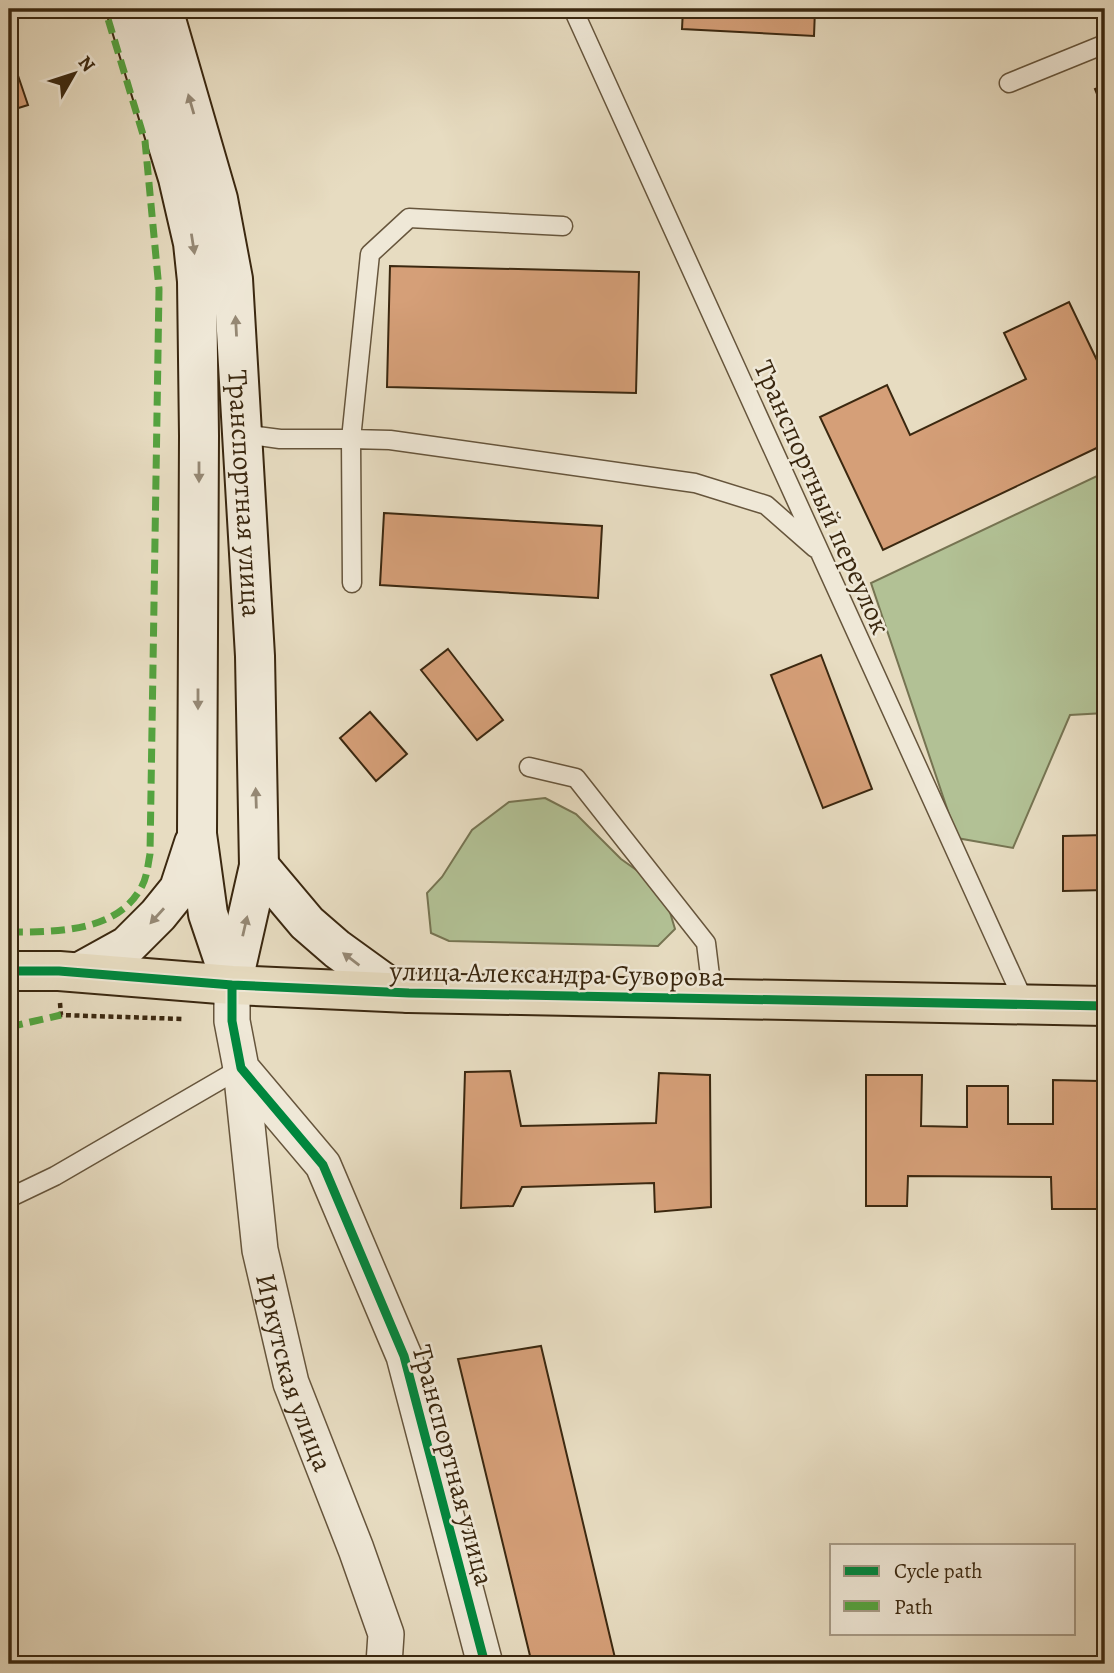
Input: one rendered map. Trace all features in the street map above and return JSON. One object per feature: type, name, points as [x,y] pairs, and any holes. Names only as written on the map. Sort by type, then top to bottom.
[{"type":"main road","name":"Транспортная улица","points":[[126,9],[178,178],[193,243],[197,281],[197,834],[208,914],[232,985]]},
{"type":"main road","name":"Транспортная улица","points":[[163,9],[218,200],[233,279],[255,656],[259,866],[232,985]]},
{"type":"main road","name":"Транспортная улица","points":[[80,972],[127,946],[158,915],[179,889],[197,834]]},
{"type":"main road","points":[[259,866],[317,932],[384,983],[409,993]]},
{"type":"main road","name":"улица Александра Суворова","points":[[9,971],[80,972],[232,985],[409,993],[1105,1006]]},
{"type":"street","name":"Транспортная улица","points":[[232,985],[232,1021],[241,1068],[323,1165],[404,1356],[485,1664]]},
{"type":"street","name":"Иркутская улица","points":[[241,1068],[260,1250],[290,1383],[356,1549],[386,1634],[384,1664]]},
{"type":"lane","name":"Транспортный переулок","points":[[573,9],[1026,1006]]},
{"type":"lane","points":[[1009,83],[1105,44]]},
{"type":"lane","points":[[352,583],[351,439],[370,254],[409,218],[563,226]]},
{"type":"lane","points":[[243,434],[280,439],[390,440],[695,483],[766,505],[820,553]]},
{"type":"lane","points":[[529,766],[576,778],[706,943],[713,1000]]},
{"type":"lane","points":[[9,1198],[55,1175],[241,1068]]},
{"type":"green space","points":[[1097,476],[1105,476],[1105,713],[1070,715],[1013,848],[957,838],[871,583]]},
{"type":"green space","points":[[545,798],[576,814],[621,859],[663,889],[675,929],[658,946],[449,941],[431,933],[427,893],[442,877],[472,830],[509,802]]},
{"type":"building","points":[[348,9],[402,9],[348,13]]},
{"type":"building","points":[[683,9],[815,9],[814,36],[682,29]]},
{"type":"building","points":[[9,49],[28,105],[9,111]]},
{"type":"building","points":[[1105,85],[1105,114],[1095,89]]},
{"type":"building","points":[[390,266],[639,272],[636,393],[387,387]]},
{"type":"building","points":[[1069,302],[1105,377],[1105,444],[883,550],[820,417],[887,385],[910,435],[1026,379],[1004,333]]},
{"type":"building","points":[[384,513],[602,526],[598,598],[380,585]]},
{"type":"building","points":[[448,649],[503,720],[477,740],[421,670]]},
{"type":"building","points":[[821,655],[872,789],[823,808],[771,675]]},
{"type":"building","points":[[370,712],[407,754],[376,781],[340,738]]},
{"type":"building","points":[[1105,835],[1105,890],[1063,891],[1063,836]]},
{"type":"building","points":[[510,1071],[521,1126],[656,1123],[659,1073],[710,1075],[711,1207],[655,1212],[654,1183],[522,1187],[513,1206],[461,1208],[465,1072]]},
{"type":"building","points":[[866,1075],[922,1075],[921,1126],[967,1127],[967,1086],[1008,1086],[1008,1124],[1053,1124],[1053,1080],[1099,1081],[1098,1209],[1052,1209],[1051,1177],[908,1176],[907,1206],[866,1206]]},
{"type":"building","points":[[541,1346],[615,1658],[588,1664],[532,1664],[458,1359]]},
{"type":"marked path","points":[[9,932],[83,927],[117,913],[131,901],[142,886],[150,854],[159,289],[145,141],[105,9]]},
{"type":"marked path","points":[[9,1027],[61,1015]]},
{"type":"cycle path","points":[[9,971],[59,971],[232,985],[409,993],[1105,1006]]},
{"type":"cycle path","points":[[232,985],[232,1021],[241,1068],[323,1165],[404,1356],[485,1664]]}]
